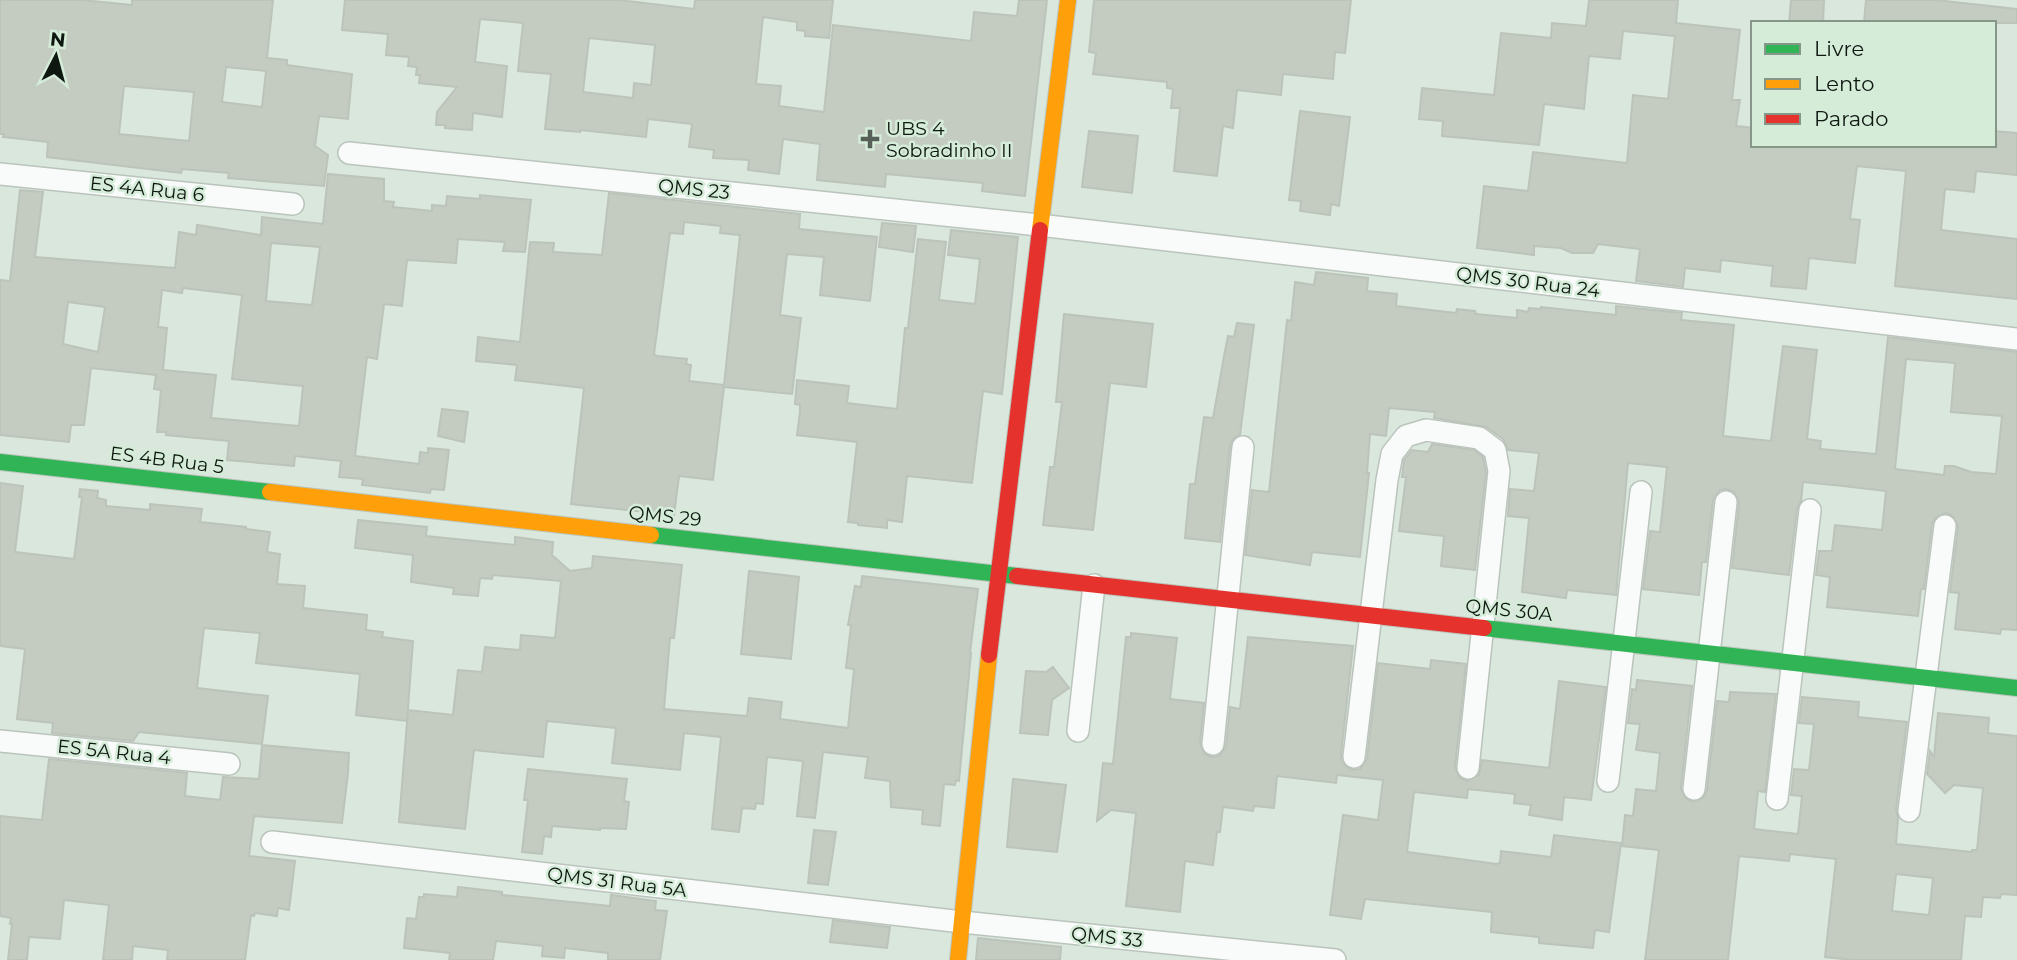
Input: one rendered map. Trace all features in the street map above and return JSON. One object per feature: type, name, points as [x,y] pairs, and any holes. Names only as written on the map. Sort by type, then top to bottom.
[{"type":"street","points":[[958,960],[997,574],[1068,0]]},
{"type":"street","name":"QMS 23","points":[[349,153],[1039,225]]},
{"type":"street","name":"ES 4A Rua 6","points":[[0,174],[293,204]]},
{"type":"street","name":"QMS 30 Rua 24","points":[[1039,225],[2017,340]]},
{"type":"street","points":[[1354,757],[1392,454],[1406,436],[1426,430],[1479,438],[1495,450],[1499,471],[1468,768]]},
{"type":"street","points":[[1213,744],[1243,447]]},
{"type":"street","name":"ES 4B Rua 5","points":[[0,462],[329,500]]},
{"type":"street","points":[[1608,781],[1641,492]]},
{"type":"street","name":"QMS 29","points":[[329,500],[997,574]]},
{"type":"street","points":[[1694,789],[1726,502]]},
{"type":"street","points":[[1777,799],[1810,510]]},
{"type":"street","points":[[1909,811],[1945,526]]},
{"type":"street","name":"QMS 30A","points":[[997,574],[2017,688]]},
{"type":"street","points":[[1078,731],[1094,584]]},
{"type":"street","name":"ES 5A Rua 4","points":[[0,741],[229,764]]},
{"type":"street","name":"QMS 31 Rua 5A","points":[[272,842],[962,922]]},
{"type":"street","name":"QMS 33","points":[[962,922],[1335,960]]},
{"type":"building","points":[[0,0],[82,0],[132,5],[132,0],[273,0],[267,58],[287,60],[287,65],[352,74],[348,119],[319,116],[315,146],[328,155],[324,186],[228,178],[229,173],[182,169],[181,173],[47,157],[48,142],[3,137],[4,134],[0,134]],"holes":[[[226,67],[266,71],[262,107],[222,102]],[[124,86],[194,92],[189,141],[119,134]]]},
{"type":"building","points":[[345,0],[619,0],[694,9],[695,0],[833,0],[829,38],[805,36],[805,31],[797,30],[797,22],[763,17],[756,84],[781,86],[779,106],[824,112],[833,25],[971,41],[974,12],[1017,16],[1019,0],[1047,0],[1025,196],[982,191],[983,183],[886,174],[885,187],[817,180],[820,144],[783,139],[779,174],[748,170],[749,160],[713,158],[714,150],[689,147],[692,124],[648,119],[646,137],[545,129],[551,74],[518,71],[523,23],[480,19],[475,62],[507,66],[502,117],[473,113],[472,130],[445,128],[445,125],[436,125],[437,112],[457,87],[419,83],[417,67],[408,66],[409,57],[386,55],[388,34],[342,30]],"holes":[[[589,38],[655,45],[651,85],[634,83],[633,98],[583,92]]]},
{"type":"building","points":[[1094,0],[1351,0],[1345,53],[1335,52],[1333,79],[1283,74],[1281,95],[1237,90],[1233,128],[1223,126],[1217,176],[1174,171],[1180,108],[1171,108],[1173,89],[1167,88],[1167,82],[1093,74],[1096,53],[1089,52]]},
{"type":"building","points":[[1589,0],[1678,0],[1676,23],[1740,30],[1732,100],[1740,100],[1736,126],[1751,128],[1751,147],[1996,147],[1996,131],[2017,133],[2017,175],[1976,171],[1974,192],[1945,189],[1941,230],[2017,239],[2017,299],[1895,286],[1906,171],[1857,166],[1850,219],[1860,220],[1855,263],[1809,258],[1806,289],[1771,286],[1773,266],[1721,260],[1720,272],[1685,268],[1683,287],[1636,281],[1640,249],[1598,244],[1593,253],[1572,253],[1561,248],[1534,246],[1534,255],[1477,248],[1484,186],[1528,191],[1533,152],[1627,163],[1633,95],[1668,99],[1675,36],[1623,31],[1620,59],[1589,56],[1584,109],[1544,104],[1539,145],[1442,136],[1443,121],[1419,119],[1422,88],[1494,95],[1501,33],[1551,38],[1552,23],[1586,26]]},
{"type":"building","points":[[1791,0],[1824,0],[1823,21],[1789,21]]},
{"type":"building","points":[[1866,0],[1936,0],[2017,9],[2017,23],[1864,21]]},
{"type":"building","points":[[1300,111],[1350,117],[1339,206],[1331,204],[1330,215],[1300,211],[1301,201],[1289,200]]},
{"type":"building","points":[[1089,131],[1138,136],[1132,193],[1082,187]]},
{"type":"building","points":[[328,174],[384,179],[384,201],[394,202],[393,207],[432,211],[432,205],[446,206],[447,196],[480,199],[480,195],[531,200],[525,252],[503,251],[505,242],[458,239],[456,263],[407,260],[402,306],[384,304],[377,359],[367,357],[355,456],[419,464],[420,452],[428,453],[428,448],[449,450],[444,490],[431,489],[430,493],[362,485],[363,479],[339,477],[341,461],[295,456],[294,466],[227,460],[229,441],[157,432],[161,390],[154,389],[156,375],[91,368],[84,425],[71,425],[69,442],[0,435],[0,280],[10,281],[20,190],[43,192],[35,257],[175,268],[179,232],[196,235],[197,225],[261,235],[262,217],[323,224]],"holes":[[[271,243],[320,247],[312,305],[266,301]],[[183,288],[242,295],[232,379],[303,386],[299,426],[211,418],[216,375],[163,370],[167,328],[158,327],[162,290],[182,293]],[[68,302],[105,307],[98,352],[63,344]]]},
{"type":"building","points":[[609,193],[800,214],[799,229],[877,237],[870,301],[820,295],[824,257],[787,254],[780,315],[801,318],[792,394],[724,387],[713,480],[679,476],[674,515],[571,504],[584,388],[515,380],[517,365],[476,361],[478,337],[520,342],[530,242],[554,243],[553,252],[602,255]],"holes":[[[684,222],[721,226],[720,233],[740,235],[724,385],[689,381],[691,365],[686,364],[687,359],[654,354],[670,233],[683,234]]]},
{"type":"building","points":[[882,223],[916,226],[913,252],[879,247]]},
{"type":"building","points":[[951,230],[1018,237],[1002,394],[983,391],[972,483],[907,476],[902,522],[887,520],[887,528],[848,522],[857,442],[797,435],[800,405],[795,404],[797,380],[849,386],[847,403],[897,409],[918,239],[946,242],[939,300],[975,304],[980,259],[948,255]]},
{"type":"building","points":[[1316,272],[1368,278],[1367,291],[1397,294],[1396,306],[1456,313],[1457,309],[1475,311],[1476,314],[1517,318],[1517,310],[1528,312],[1529,308],[1541,307],[1616,315],[1616,306],[1682,313],[1681,320],[1734,325],[1723,436],[1771,441],[1783,346],[1817,350],[1807,439],[1821,441],[1820,449],[1876,454],[1888,337],[2017,352],[2017,630],[2001,629],[2000,634],[1955,629],[1959,593],[1950,592],[1958,527],[1953,516],[1946,513],[1935,518],[1932,524],[1918,616],[1827,607],[1830,577],[1816,575],[1819,551],[1832,551],[1835,525],[1882,530],[1886,491],[1843,486],[1803,482],[1789,575],[1732,568],[1739,503],[1734,492],[1727,489],[1720,490],[1713,500],[1706,562],[1702,562],[1699,595],[1643,589],[1650,531],[1660,532],[1667,467],[1628,463],[1616,595],[1567,590],[1566,598],[1522,592],[1529,518],[1508,516],[1510,489],[1534,491],[1539,453],[1508,450],[1503,439],[1486,427],[1434,418],[1435,412],[1389,408],[1386,436],[1370,434],[1369,473],[1360,557],[1312,552],[1310,565],[1245,555],[1252,490],[1269,492],[1287,320],[1291,321],[1295,282],[1314,285]],"holes":[[[1906,359],[1955,363],[1951,412],[2002,416],[1996,474],[1971,472],[1954,466],[1945,466],[1944,475],[1895,469]]]},
{"type":"building","points":[[1064,314],[1153,324],[1146,387],[1110,383],[1093,530],[1043,525],[1062,402],[1056,402]]},
{"type":"building","points":[[1237,323],[1254,325],[1240,435],[1233,439],[1230,446],[1220,542],[1185,538],[1190,484],[1195,484],[1204,417],[1213,418],[1228,336],[1234,337]]},
{"type":"building","points":[[442,409],[468,412],[464,442],[438,436]]},
{"type":"building","points":[[1432,444],[1474,450],[1483,457],[1486,472],[1475,570],[1441,566],[1444,536],[1399,531],[1406,477],[1402,477],[1404,460],[1412,450],[1428,452]]},
{"type":"building","points":[[0,483],[23,486],[15,552],[74,559],[82,497],[79,497],[80,489],[98,491],[97,498],[106,500],[106,506],[150,510],[150,504],[202,509],[200,522],[270,532],[267,552],[280,554],[277,584],[305,586],[303,608],[367,615],[366,630],[383,632],[382,637],[413,641],[407,721],[356,715],[360,674],[256,663],[260,633],[204,628],[197,688],[268,696],[262,744],[139,732],[133,741],[52,733],[53,723],[17,719],[25,649],[0,646]]},
{"type":"building","points":[[358,520],[427,527],[426,536],[515,545],[515,537],[553,542],[552,555],[570,571],[592,568],[593,556],[682,565],[674,638],[670,638],[664,709],[747,716],[749,698],[782,702],[780,719],[848,728],[854,669],[846,668],[851,625],[848,625],[855,586],[861,587],[862,576],[978,589],[959,781],[956,780],[955,785],[944,784],[940,826],[922,824],[923,810],[891,807],[890,781],[865,778],[868,757],[823,752],[815,818],[797,816],[803,761],[767,757],[763,804],[756,803],[755,809],[742,808],[739,832],[712,829],[721,737],[684,733],[680,770],[612,763],[616,728],[547,721],[543,757],[474,750],[465,829],[399,822],[408,710],[453,715],[458,670],[482,672],[485,647],[520,650],[521,635],[555,638],[561,581],[493,575],[492,579],[480,578],[478,596],[453,594],[454,588],[411,582],[413,555],[355,548]]},
{"type":"building","points":[[749,571],[799,577],[791,659],[741,654]]},
{"type":"building","points":[[1131,633],[1177,638],[1170,699],[1204,703],[1200,743],[1205,754],[1211,757],[1219,756],[1226,746],[1230,707],[1240,709],[1248,637],[1353,646],[1341,755],[1342,763],[1352,770],[1360,769],[1367,759],[1378,663],[1430,669],[1431,660],[1466,664],[1455,767],[1460,778],[1467,781],[1479,775],[1482,760],[1549,768],[1559,681],[1606,687],[1591,800],[1564,797],[1562,820],[1529,815],[1531,805],[1514,803],[1515,794],[1468,789],[1467,798],[1414,792],[1407,852],[1497,864],[1500,863],[1501,851],[1551,857],[1554,835],[1621,843],[1609,932],[1595,930],[1593,948],[1539,943],[1539,937],[1491,932],[1492,912],[1365,899],[1361,919],[1330,915],[1343,815],[1378,820],[1383,780],[1337,775],[1336,783],[1277,776],[1274,808],[1254,806],[1253,811],[1223,807],[1213,865],[1185,861],[1180,912],[1126,906],[1136,813],[1111,810],[1097,821],[1103,763],[1113,764],[1126,637],[1131,637]]},
{"type":"building","points":[[1053,667],[1069,688],[1052,700],[1048,735],[1020,733],[1026,671],[1046,672]]},
{"type":"building","points":[[1637,680],[1692,686],[1681,788],[1686,799],[1693,802],[1704,797],[1707,790],[1717,701],[1729,702],[1730,692],[1776,694],[1765,792],[1758,791],[1754,829],[1798,834],[1802,796],[1791,795],[1794,769],[1809,770],[1814,724],[1799,723],[1802,697],[1859,702],[1858,717],[1907,722],[1896,809],[1896,844],[1972,852],[1977,850],[1983,788],[1954,785],[1945,793],[1927,774],[1930,751],[1934,757],[1938,713],[1989,718],[1988,733],[2017,736],[2017,895],[1983,897],[1981,917],[1965,916],[1961,960],[1853,960],[1825,957],[1836,859],[1790,854],[1789,861],[1739,856],[1728,960],[1645,960],[1659,850],[1622,846],[1625,815],[1633,816],[1636,789],[1656,791],[1660,753],[1636,750],[1640,724],[1628,723],[1632,689],[1636,690]],"holes":[[[1896,874],[1933,878],[1929,915],[1892,911]]]},
{"type":"building","points":[[262,745],[349,753],[348,773],[342,823],[254,816],[249,856],[295,861],[289,910],[278,908],[277,916],[255,913],[254,916],[251,915],[245,960],[167,960],[168,950],[133,946],[132,960],[103,960],[109,905],[64,900],[60,939],[29,937],[27,960],[8,960],[12,924],[11,918],[0,916],[0,816],[42,820],[49,759],[187,773],[185,796],[220,800],[223,777],[259,779]]},
{"type":"building","points":[[528,769],[627,779],[624,801],[629,802],[626,829],[552,826],[551,837],[544,836],[542,854],[522,852],[528,800],[524,800]]},
{"type":"building","points":[[1013,779],[1066,785],[1057,852],[1007,847]]},
{"type":"building","points":[[814,830],[836,832],[828,885],[808,883]]},
{"type":"building","points":[[458,887],[502,892],[502,895],[610,906],[611,895],[656,901],[655,910],[667,911],[660,960],[608,960],[608,953],[565,948],[564,958],[542,956],[543,946],[496,941],[493,960],[449,960],[450,953],[404,948],[407,918],[416,919],[419,897],[424,897],[424,894],[457,897]]},
{"type":"building","points":[[833,920],[890,927],[887,948],[830,942]]},
{"type":"building","points":[[978,938],[1061,947],[1060,960],[976,960]]},
{"type":"traffic: fast","points":[[0,462],[270,492]]},
{"type":"traffic: fast","points":[[651,535],[1017,576]]},
{"type":"traffic: fast","points":[[1484,628],[2017,688]]},
{"type":"traffic: slow","points":[[1040,230],[1068,0]]},
{"type":"traffic: slow","points":[[270,492],[651,535]]},
{"type":"traffic: slow","points":[[958,960],[989,655]]},
{"type":"traffic: jam","points":[[989,655],[1040,230]]},
{"type":"traffic: jam","points":[[1017,576],[1484,628]]},
{"type":"place","name":"UBS 4 Sobradinho II","points":[[870,139]]}]
